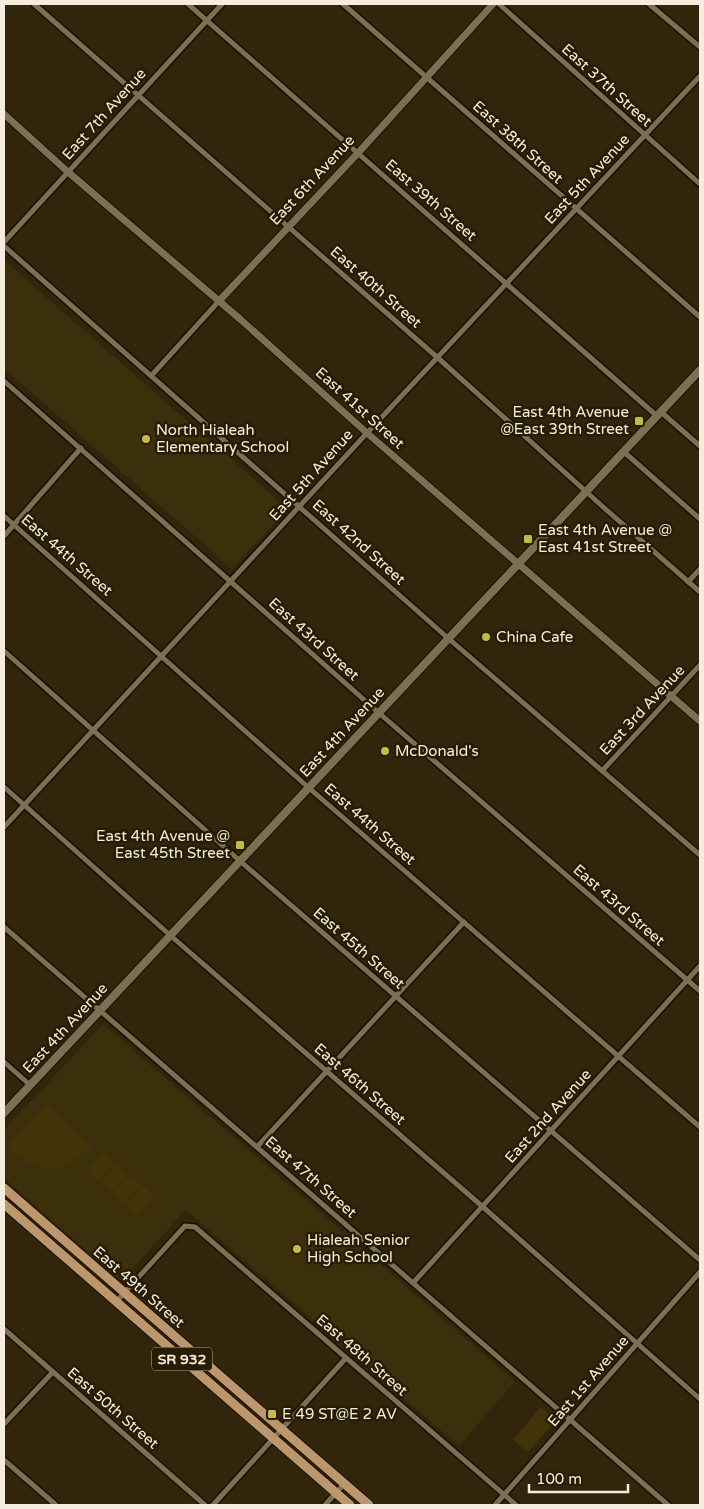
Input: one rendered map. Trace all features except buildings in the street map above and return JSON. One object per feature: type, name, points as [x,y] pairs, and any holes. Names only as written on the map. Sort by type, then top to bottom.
[{"type":"main road","name":"East 4th Avenue","points":[[4,1113],[700,370]]},
{"type":"main road","name":"East 49th Street","points":[[4,1188],[369,1505]]},
{"type":"main road","name":"East 49th Street","points":[[4,1204],[350,1505]]},
{"type":"street","name":"East 40th Street","points":[[34,4],[438,358],[700,592]]},
{"type":"street","name":"East 39th Street","points":[[188,4],[507,284],[659,414],[698,444]]},
{"type":"street","name":"East 7th Avenue","points":[[4,242],[222,4]]},
{"type":"street","name":"East 38th Street","points":[[343,4],[700,317]]},
{"type":"street","name":"East 6th Avenue","points":[[151,376],[493,4]]},
{"type":"street","name":"East 37th Street","points":[[499,4],[644,136],[700,184]]},
{"type":"street","points":[[649,4],[700,47]]},
{"type":"street","name":"East 5th Avenue","points":[[4,827],[367,433],[700,76]]},
{"type":"street","name":"East 41st Street","points":[[4,114],[367,433],[700,721]]},
{"type":"street","name":"East 42nd Street","points":[[4,246],[448,639],[700,855]]},
{"type":"street","name":"East 43rd Street","points":[[4,381],[379,713],[700,991]]},
{"type":"street","points":[[4,536],[81,448]]},
{"type":"street","points":[[624,452],[700,519]]},
{"type":"street","name":"East 44th Street","points":[[4,516],[309,788],[700,1127]]},
{"type":"street","points":[[688,582],[700,569]]},
{"type":"street","name":"East 45th Street","points":[[4,651],[240,861],[550,1132],[700,1260]]},
{"type":"street","name":"East 3rd Avenue","points":[[602,771],[700,665]]},
{"type":"street","name":"East 46th Street","points":[[4,787],[170,936],[483,1207],[700,1399]]},
{"type":"street","points":[[257,1147],[464,922]]},
{"type":"street","name":"East 47th Street","points":[[4,927],[668,1505]]},
{"type":"street","name":"East 2nd Avenue","points":[[413,1283],[700,966]]},
{"type":"street","points":[[4,1062],[30,1085]]},
{"type":"street","name":"East 48th Street","points":[[124,1293],[185,1226],[195,1227],[516,1505]]},
{"type":"street","name":"East 1st Avenue","points":[[495,1505],[700,1272]]},
{"type":"street","points":[[116,1302],[124,1293]]},
{"type":"street","name":"East 50th Street","points":[[4,1329],[205,1505]]},
{"type":"street","points":[[213,1505],[346,1358]]},
{"type":"street","points":[[4,1424],[53,1372]]},
{"type":"street","points":[[4,1460],[56,1505]]},
{"type":"street","points":[[324,1505],[344,1484]]},
{"type":"shaded area","name":"North Hialeah Elementary School","points":[[4,260],[288,509],[232,569],[4,368]]},
{"type":"shaded area","name":"Hialeah Senior High School","points":[[103,1024],[515,1381],[459,1446],[186,1210],[124,1278],[115,1276],[4,1178],[4,1130]]},
{"type":"shaded area","points":[[46,1102],[49,1108],[92,1146],[59,1168],[41,1168],[7,1148],[44,1108]]},
{"type":"shaded area","points":[[104,1153],[115,1163],[99,1182],[87,1172]]},
{"type":"shaded area","points":[[117,1164],[128,1174],[112,1193],[100,1183]]},
{"type":"shaded area","points":[[130,1175],[141,1185],[124,1204],[113,1194]]},
{"type":"shaded area","points":[[143,1186],[154,1196],[137,1216],[126,1206]]},
{"type":"shaded area","points":[[541,1407],[556,1420],[528,1452],[513,1440]]},
{"type":"place","name":"East 4th Avenue @East 39th Street","points":[[639,421]]},
{"type":"place","name":"North Hialeah Elementary School","points":[[146,439]]},
{"type":"place","name":"East 4th Avenue @ East 41st Street","points":[[528,539]]},
{"type":"place","name":"China Cafe","points":[[486,637]]},
{"type":"place","name":"McDonald's","points":[[385,751]]},
{"type":"place","name":"East 4th Avenue @ East 45th Street","points":[[240,845]]},
{"type":"place","name":"Hialeah Senior High School","points":[[297,1249]]},
{"type":"place","name":"E 49 ST@E 2 AV","points":[[272,1414]]}]
